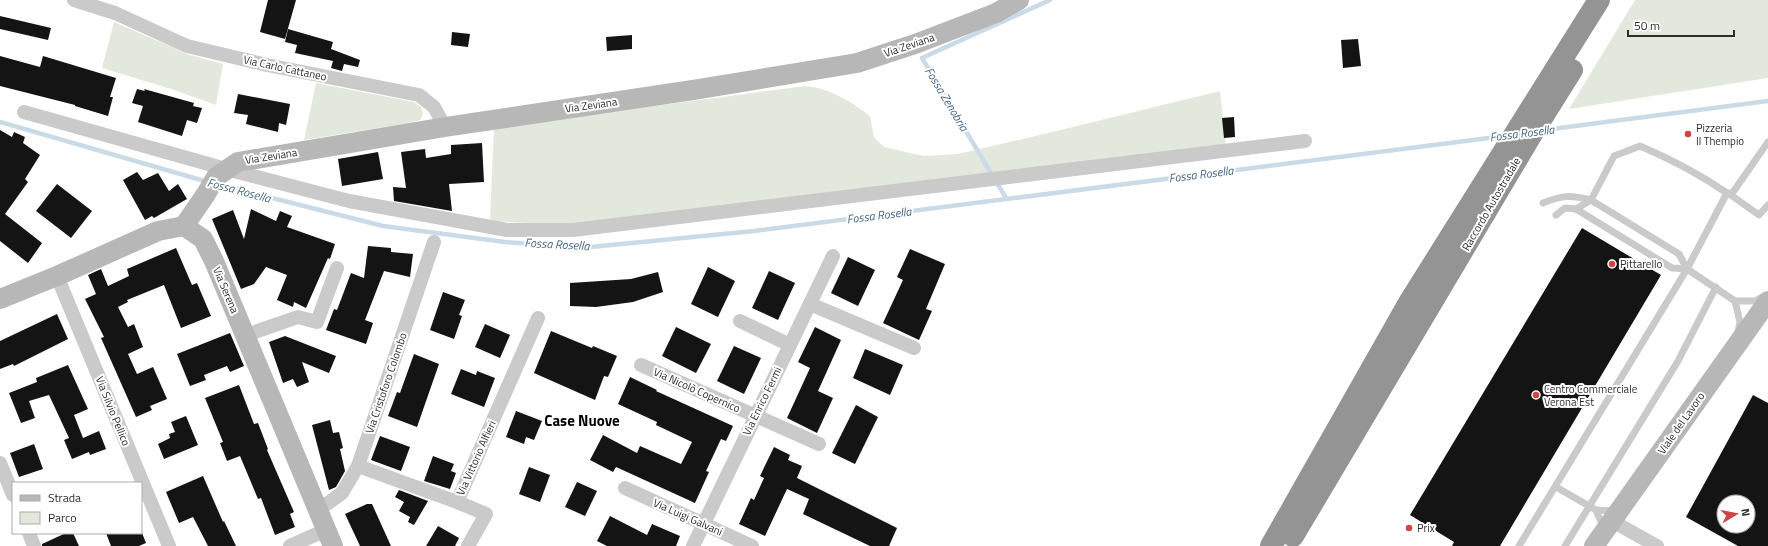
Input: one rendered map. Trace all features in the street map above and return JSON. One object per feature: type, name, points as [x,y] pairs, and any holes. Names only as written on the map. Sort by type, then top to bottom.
[{"type":"highway","points":[[1543,87],[1581,0]]},
{"type":"highway","name":"Raccordo Autostradale","points":[[1523,133],[1543,87],[1599,0]]},
{"type":"highway","name":"Raccordo Autostradale","points":[[1372,386],[1410,301],[1615,0]]},
{"type":"highway","points":[[1256,546],[1372,386]]},
{"type":"highway","points":[[1259,546],[1278,513],[1372,386]]},
{"type":"highway","points":[[1271,546],[1372,386]]},
{"type":"highway","points":[[1288,546],[1372,386]]},
{"type":"highway","points":[[1304,546],[1368,427],[1372,386]]},
{"type":"street","name":"Via Carlo Cattaneo","points":[[74,0],[115,13],[188,46],[267,65],[420,95],[434,107],[445,127]]},
{"type":"street","name":"Via Zeviana","points":[[221,173],[238,162],[445,127],[693,90],[857,62],[914,44],[996,13],[1019,0]]},
{"type":"street","points":[[24,112],[221,173],[349,201],[507,230],[574,230],[1305,141]]},
{"type":"street","points":[[0,299],[158,231],[184,226],[221,173]]},
{"type":"street","name":"Via Serena","points":[[184,226],[203,239],[246,335],[317,511],[330,538]]},
{"type":"street","name":"Via Cristoforo Colombo","points":[[317,511],[342,493],[358,466],[434,242]]},
{"type":"street","name":"Via Enrico Fermi","points":[[693,546],[832,256]]},
{"type":"street","points":[[246,335],[298,317],[316,322],[337,268]]},
{"type":"street","name":"Via Silvio Pellico","points":[[56,276],[169,546]]},
{"type":"street","name":"Viale del Lavoro","points":[[1596,544],[1768,300]]},
{"type":"street","points":[[810,304],[914,348]]},
{"type":"street","name":"Via Vittorio Alfieri","points":[[358,466],[457,502],[538,318]]},
{"type":"street","points":[[740,321],[790,345]]},
{"type":"street","name":"Via Nicolò Copernico","points":[[641,365],[819,444]]},
{"type":"street","points":[[0,463],[12,493]]},
{"type":"street","name":"Via Luigi Galvani","points":[[625,488],[752,546]]},
{"type":"street","points":[[457,502],[486,514],[468,546]]},
{"type":"street","points":[[1612,521],[1657,546]]},
{"type":"street","points":[[29,534],[34,546]]},
{"type":"street","points":[[290,546],[330,538]]},
{"type":"lane","points":[[1519,546],[1687,269],[1729,194],[1768,142]]},
{"type":"lane","points":[[1576,209],[1591,200],[1614,156],[1640,146],[1662,155],[1695,172],[1759,215],[1768,205]]},
{"type":"lane","points":[[1543,203],[1559,196],[1577,197],[1591,200],[1679,254],[1687,269]]},
{"type":"lane","points":[[1556,215],[1565,208],[1576,209],[1672,268],[1687,269],[1716,287],[1734,301],[1740,322],[1734,349]]},
{"type":"lane","points":[[1565,546],[1593,508],[1678,361],[1716,287]]},
{"type":"lane","points":[[1734,301],[1755,301],[1768,293]]},
{"type":"lane","points":[[1556,487],[1593,508],[1612,511],[1626,502]]},
{"type":"lane","points":[[1593,508],[1602,524],[1596,544]]},
{"type":"green space","points":[[1635,0],[1768,0],[1768,78],[1569,109]]},
{"type":"green space","points":[[114,22],[190,55],[223,64],[216,105],[171,89],[102,68]]},
{"type":"green space","points":[[316,83],[414,102],[421,107],[423,114],[420,120],[409,123],[304,140]]},
{"type":"green space","points":[[805,86],[831,92],[855,105],[870,116],[874,137],[884,147],[924,156],[958,154],[1220,91],[1226,147],[567,225],[490,221],[494,127]]},
{"type":"building","points":[[268,0],[296,0],[285,39],[260,32]]},
{"type":"building","points":[[0,16],[51,28],[48,40],[0,29]]},
{"type":"building","points":[[288,29],[333,42],[331,49],[360,60],[358,67],[344,64],[342,71],[331,68],[333,61],[295,53],[297,45],[285,42]]},
{"type":"building","points":[[452,32],[470,34],[468,47],[451,45]]},
{"type":"building","points":[[632,35],[632,49],[607,51],[606,37]]},
{"type":"building","points":[[1358,39],[1361,66],[1343,68],[1341,40]]},
{"type":"building","points":[[0,56],[40,67],[43,56],[116,78],[110,97],[113,97],[108,116],[75,105],[0,86]]},
{"type":"building","points":[[137,89],[145,91],[144,89],[194,103],[193,106],[202,108],[197,123],[187,120],[182,136],[138,122],[143,106],[132,103]]},
{"type":"building","points":[[238,94],[290,104],[286,125],[279,123],[278,132],[246,124],[248,115],[234,113]]},
{"type":"building","points":[[1234,117],[1235,137],[1224,138],[1222,118]]},
{"type":"building","points":[[0,130],[12,137],[14,132],[25,137],[23,143],[40,155],[25,179],[28,182],[5,214],[42,243],[28,263],[0,241]]},
{"type":"building","points":[[482,143],[484,182],[449,184],[452,211],[394,201],[393,187],[406,188],[401,152],[425,149],[426,158],[451,154],[451,145]]},
{"type":"building","points":[[378,152],[383,179],[342,186],[338,159]]},
{"type":"building","points":[[137,172],[143,180],[158,173],[169,191],[178,184],[187,199],[154,218],[152,216],[145,220],[123,180]]},
{"type":"building","points":[[57,184],[92,211],[71,238],[36,211]]},
{"type":"building","points":[[251,209],[276,221],[280,211],[292,216],[287,227],[335,244],[330,259],[328,258],[306,308],[294,302],[293,307],[277,300],[287,275],[266,267],[254,284],[241,289],[212,219],[233,210],[244,239]]},
{"type":"building","name":"Centro Commerciale Verona Est","points":[[1582,228],[1661,275],[1500,546],[1452,546],[1454,542],[1410,515]]},
{"type":"building","points":[[368,246],[391,248],[391,252],[413,254],[410,277],[384,271],[365,320],[373,323],[366,344],[326,330],[334,309],[337,310],[351,273],[364,278]]},
{"type":"building","points":[[176,248],[192,285],[197,283],[211,316],[181,328],[164,285],[127,300],[128,302],[118,307],[128,327],[134,324],[143,347],[128,354],[137,374],[153,367],[167,399],[150,406],[152,410],[136,417],[101,338],[104,337],[85,299],[96,294],[88,275],[101,269],[108,286],[129,276],[127,269]]},
{"type":"building","points":[[910,249],[945,264],[926,309],[932,311],[919,340],[883,323],[903,280],[897,277]]},
{"type":"building","points":[[848,257],[875,270],[858,306],[831,293]]},
{"type":"building","points":[[708,267],[735,281],[718,317],[691,304]]},
{"type":"building","points":[[769,271],[795,283],[778,320],[752,308]]},
{"type":"building","points":[[658,272],[663,292],[633,302],[596,307],[570,306],[570,283],[631,279]]},
{"type":"building","points":[[443,292],[465,300],[459,315],[462,316],[454,339],[430,330]]},
{"type":"building","points":[[57,314],[68,339],[14,366],[13,364],[0,369],[0,341]]},
{"type":"building","points":[[485,324],[510,335],[500,358],[475,347]]},
{"type":"building","points":[[676,327],[711,344],[696,373],[662,356]]},
{"type":"building","points":[[815,327],[841,340],[818,391],[833,398],[817,433],[787,418],[810,368],[798,362]]},
{"type":"building","points":[[551,331],[592,348],[593,346],[617,356],[608,377],[604,376],[595,400],[534,373]]},
{"type":"building","points":[[230,333],[244,366],[230,372],[227,366],[204,375],[206,380],[190,386],[177,354]]},
{"type":"building","points":[[285,336],[336,356],[329,373],[302,362],[309,382],[297,387],[293,379],[283,383],[269,342]]},
{"type":"building","points":[[734,346],[761,358],[744,394],[717,381]]},
{"type":"building","points":[[865,349],[903,365],[890,395],[853,378]]},
{"type":"building","points":[[414,354],[439,364],[417,427],[388,416],[397,392],[400,393]]},
{"type":"building","points":[[68,365],[88,409],[74,415],[83,438],[99,431],[106,449],[90,455],[89,452],[72,459],[64,440],[69,438],[49,395],[29,401],[35,418],[21,423],[9,393],[37,382],[36,378]]},
{"type":"building","points":[[461,369],[476,375],[477,371],[495,378],[484,407],[451,394]]},
{"type":"building","points":[[630,377],[657,390],[656,391],[733,426],[726,441],[721,439],[706,471],[709,472],[695,503],[616,467],[613,472],[590,460],[603,435],[637,453],[640,446],[681,464],[692,442],[656,425],[657,422],[618,404]]},
{"type":"building","points":[[239,385],[254,424],[258,423],[268,449],[267,450],[294,512],[290,514],[295,527],[275,535],[261,498],[258,499],[240,456],[227,461],[220,443],[223,442],[205,398]]},
{"type":"building","points":[[1753,395],[1768,403],[1768,546],[1738,546],[1716,534],[1756,534],[1756,494],[1716,494],[1716,534],[1686,517]]},
{"type":"building","points":[[856,405],[878,417],[855,464],[832,453]]},
{"type":"building","points":[[516,411],[542,421],[534,440],[526,437],[524,444],[506,437]]},
{"type":"building","points":[[186,416],[198,445],[164,459],[158,444],[170,438],[169,434],[175,432],[171,422]]},
{"type":"building","points":[[330,420],[333,433],[339,432],[343,448],[340,449],[345,471],[336,487],[329,490],[312,425]]},
{"type":"building","points":[[380,436],[410,447],[401,471],[371,460]]},
{"type":"building","points":[[34,444],[43,469],[19,477],[10,453]]},
{"type":"building","points":[[774,447],[790,455],[788,460],[802,466],[797,478],[897,528],[889,546],[870,546],[803,514],[809,499],[787,489],[765,536],[739,524],[751,498],[754,500],[764,478],[760,476]]},
{"type":"building","points":[[433,456],[454,464],[451,471],[456,473],[450,489],[424,481]]},
{"type":"building","points":[[529,467],[550,475],[540,502],[519,494]]},
{"type":"building","points":[[203,476],[223,522],[224,521],[236,546],[208,546],[193,517],[179,523],[166,492]]},
{"type":"building","points":[[577,482],[597,491],[585,516],[565,507]]},
{"type":"building","points":[[399,490],[428,501],[414,525],[408,522],[410,517],[399,511],[404,502],[395,497]]},
{"type":"building","points":[[367,504],[372,504],[391,546],[360,546],[345,514]]},
{"type":"building","points":[[610,516],[647,535],[652,524],[680,536],[676,546],[607,546],[597,541]]},
{"type":"building","points":[[438,526],[459,538],[455,546],[426,546]]},
{"type":"building","points":[[142,533],[146,543],[139,546],[111,546],[106,534]]},
{"type":"building","points":[[64,534],[73,534],[79,546],[42,546],[42,544]]},
{"type":"waterway","name":"Fossa Zenobria","points":[[1006,198],[922,58],[1050,0]]},
{"type":"waterway","name":"Fossa Rosella","points":[[1544,130],[1768,101]]},
{"type":"waterway","name":"Fossa Rosella","points":[[0,122],[208,182]]},
{"type":"waterway","name":"Fossa Rosella","points":[[217,184],[383,226],[505,242],[591,247],[754,231],[1505,136]]},
{"type":"place","name":"Pizzeria Il Thempio","points":[[1688,134]]},
{"type":"place","name":"Pittarello","points":[[1612,264]]},
{"type":"place","name":"Centro Commerciale Verona Est","points":[[1536,395]]},
{"type":"place","name":"Prix","points":[[1409,528]]},
{"type":"district","name":"Case Nuove","points":[[582,420]]}]
